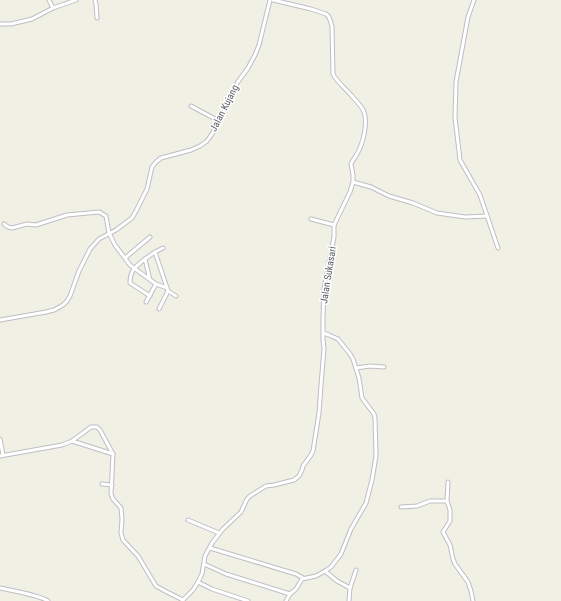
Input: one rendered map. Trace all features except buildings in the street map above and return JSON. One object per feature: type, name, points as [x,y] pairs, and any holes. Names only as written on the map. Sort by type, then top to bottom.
[{"type":"street","points":[[49,0],[54,8]]},
{"type":"street","points":[[0,24],[11,24],[28,20],[76,0]]},
{"type":"street","points":[[94,0],[97,18]]},
{"type":"street","name":"Jalan Kujang","points":[[0,320],[54,310],[63,305],[70,296],[79,271],[90,249],[99,239],[124,225],[132,218],[147,189],[152,168],[156,162],[161,158],[191,150],[207,141],[220,121],[237,83],[248,68],[257,50],[263,32],[270,0]]},
{"type":"street","name":"Jalan Sukasari","points":[[198,582],[202,574],[205,556],[219,533],[241,512],[247,499],[266,486],[294,480],[299,476],[313,451],[319,413],[324,349],[322,316],[324,289],[333,243],[334,225],[350,192],[353,182],[351,164],[357,154],[363,137],[365,123],[364,113],[360,105],[333,74],[332,26],[329,17],[326,14],[311,9],[273,0]]},
{"type":"street","points":[[474,0],[468,17],[456,82],[455,118],[458,151],[460,160],[479,192],[498,248]]},
{"type":"street","points":[[191,106],[220,121]]},
{"type":"street","points":[[353,182],[371,187],[389,196],[413,203],[437,213],[464,217],[487,216]]},
{"type":"street","points":[[4,224],[12,228],[27,224],[36,225],[67,215],[100,212],[106,216],[109,233],[115,245],[134,268],[156,284],[168,289],[176,296]]},
{"type":"street","points":[[311,219],[334,225]]},
{"type":"street","points":[[125,258],[150,237]]},
{"type":"street","points":[[150,296],[130,283],[130,280],[134,268],[155,252],[163,248]]},
{"type":"street","points":[[155,252],[168,289],[159,309]]},
{"type":"street","points":[[145,259],[150,280]]},
{"type":"street","points":[[146,302],[156,284]]},
{"type":"street","points":[[286,601],[290,594],[295,590],[300,580],[303,578],[316,576],[325,571],[341,554],[351,529],[366,503],[375,468],[376,456],[374,414],[362,398],[359,378],[350,354],[334,336],[323,334]]},
{"type":"street","points":[[356,368],[384,366]]},
{"type":"street","points":[[0,439],[2,456],[62,445],[72,441],[88,428],[94,426],[98,428],[113,454],[111,494],[113,499],[121,508],[121,532],[123,540],[138,556],[156,586],[182,600],[193,590],[198,582],[212,589],[248,601]]},
{"type":"street","points":[[72,441],[113,454]]},
{"type":"street","points":[[448,482],[447,501],[450,510],[450,521],[444,530],[444,534],[450,545],[455,564],[468,582],[472,591],[473,601]]},
{"type":"street","points":[[102,484],[112,485]]},
{"type":"street","points":[[400,506],[417,506],[430,501],[447,501]]},
{"type":"street","points":[[188,520],[219,533]]},
{"type":"street","points":[[210,548],[296,574],[303,578]]},
{"type":"street","points":[[204,564],[226,574],[290,594]]},
{"type":"street","points":[[349,601],[350,588],[356,570]]},
{"type":"street","points":[[325,571],[337,581],[350,588]]},
{"type":"street","points":[[0,588],[46,599],[48,601]]}]
